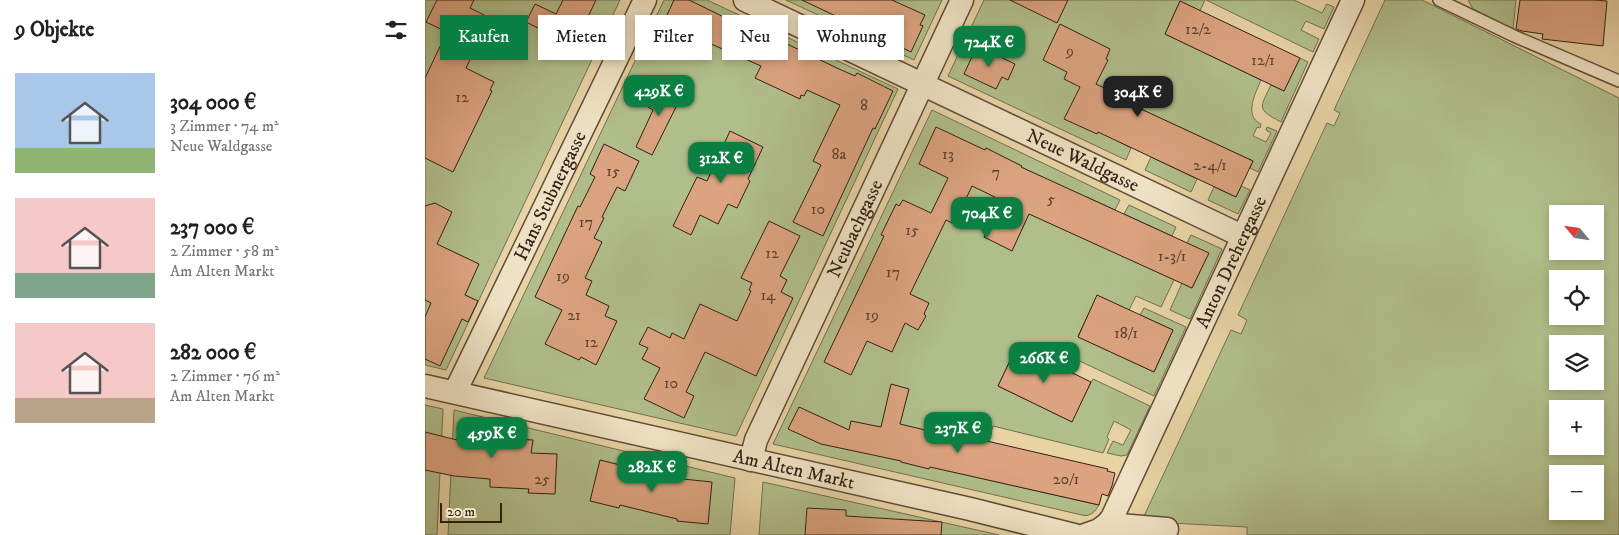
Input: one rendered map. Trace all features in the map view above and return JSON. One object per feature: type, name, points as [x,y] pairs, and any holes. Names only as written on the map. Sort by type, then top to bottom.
[{"type":"street","name":"Hans Stubnergasse","points":[[455,392],[645,0]]},
{"type":"street","name":"Neue Waldgasse","points":[[745,0],[1242,236]]},
{"type":"street","name":"Neubachgasse","points":[[751,460],[756,440],[962,0]]},
{"type":"street","name":"Anton Drehergasse","points":[[1107,524],[1112,518],[1353,0]]},
{"type":"street","name":"Am Alten Markt","points":[[425,386],[970,509],[1074,535]]},
{"type":"street","points":[[1085,535],[1099,530],[1107,524],[1167,529]]},
{"type":"lane","points":[[1439,0],[1514,36],[1618,77]]},
{"type":"green space","points":[[425,0],[620,0],[613,15],[538,15],[538,60],[592,60],[446,370],[425,365]]},
{"type":"green space","points":[[664,0],[707,0],[739,15],[722,15],[722,60],[788,60],[788,38],[798,42],[798,60],[836,60],[898,89],[736,436],[484,378],[635,60],[712,60],[712,15],[657,15]]},
{"type":"green space","points":[[786,0],[942,0],[914,60],[904,55],[904,15],[818,15]]},
{"type":"green space","points":[[984,0],[1205,0],[1200,11],[1180,1],[1165,34],[1261,80],[1254,97],[1252,110],[1256,120],[1261,124],[1260,128],[1257,127],[1253,136],[1266,142],[1271,133],[1266,130],[1267,127],[1277,131],[1258,172],[1250,168],[1253,161],[1130,104],[1114,139],[1131,148],[1126,160],[948,76]]},
{"type":"green space","points":[[1206,0],[1294,0],[1322,13],[1327,4],[1334,7],[1324,29],[1306,21],[1301,30],[1319,39],[1313,52]]},
{"type":"green space","points":[[1385,0],[1422,0],[1619,98],[1619,535],[1247,535],[1247,527],[1151,522],[1144,516],[1231,330],[1241,334],[1247,320],[1238,315],[1327,123],[1334,126],[1340,113],[1334,110]]},
{"type":"green space","points":[[1468,0],[1516,0],[1513,29],[1473,9]]},
{"type":"green space","points":[[1300,58],[1308,62],[1281,122],[1264,111],[1264,99],[1271,85],[1284,91]]},
{"type":"green space","points":[[932,110],[1120,200],[1115,210],[1087,197],[1174,280],[1161,307],[1136,296],[1129,310],[1097,296],[1078,336],[1154,372],[1173,330],[1140,315],[1144,308],[1186,327],[1154,396],[1054,349],[1048,362],[1017,346],[998,386],[1071,421],[1093,379],[1150,406],[1127,455],[1121,456],[1107,453],[1113,441],[1123,445],[1131,430],[1114,421],[1103,453],[993,426],[989,441],[967,437],[959,473],[1099,505],[1090,515],[1082,515],[773,444]]},
{"type":"green space","points":[[1151,157],[1197,179],[1191,192],[1145,170]]},
{"type":"green space","points":[[1241,186],[1250,190],[1238,214],[1208,200],[1214,187],[1236,197]]},
{"type":"green space","points":[[1129,205],[1176,227],[1172,236],[1124,214]]},
{"type":"green space","points":[[1191,235],[1222,249],[1190,319],[1170,310],[1182,283],[1192,288],[1208,254],[1187,243]]},
{"type":"green space","points":[[425,405],[443,409],[437,535],[425,535]]},
{"type":"green space","points":[[454,410],[735,478],[730,535],[448,535]]},
{"type":"green space","points":[[763,482],[999,535],[759,535]]},
{"type":"building","points":[[437,0],[474,0],[470,8],[484,15],[440,15],[440,29],[426,22]]},
{"type":"building","points":[[563,0],[596,0],[589,15],[538,15],[538,28],[528,23],[528,18],[535,4],[556,14]]},
{"type":"building","points":[[674,0],[689,0],[722,16],[722,49],[712,44],[712,15],[667,15]]},
{"type":"building","points":[[802,0],[892,0],[925,15],[920,25],[923,26],[911,52],[904,49],[904,15],[833,15]]},
{"type":"building","points":[[1010,0],[1068,0],[1057,23]]},
{"type":"building","points":[[1520,0],[1607,1],[1603,46],[1542,39],[1543,34],[1516,29]]},
{"type":"building","points":[[1180,1],[1300,58],[1284,91],[1165,34]]},
{"type":"building","points":[[1060,24],[1110,49],[1106,59],[1108,60],[1096,84],[1117,94],[1115,97],[1253,161],[1236,197],[1098,132],[1097,134],[1064,119],[1080,87],[1064,79],[1067,72],[1043,60]]},
{"type":"building","points":[[788,44],[798,49],[798,60],[820,60],[855,76],[857,73],[893,91],[875,129],[873,128],[823,236],[793,222],[821,165],[813,161],[840,105],[807,90],[804,96],[801,95],[800,99],[755,78],[761,66],[747,60],[788,60]]},
{"type":"building","points":[[977,46],[1015,64],[1008,80],[1002,77],[996,89],[964,74]]},
{"type":"building","points":[[440,47],[440,60],[470,60],[466,68],[494,82],[490,90],[492,91],[453,172],[425,158],[425,78]]},
{"type":"building","points":[[660,82],[683,93],[652,155],[636,147],[653,110],[648,107]]},
{"type":"building","points":[[936,127],[985,150],[986,148],[1021,167],[1209,253],[1192,288],[1029,214],[1012,251],[984,237],[1001,200],[972,186],[954,224],[946,220],[910,294],[929,303],[924,314],[926,316],[918,330],[905,323],[892,352],[867,341],[851,375],[824,362],[884,236],[881,235],[896,204],[899,206],[903,200],[931,213],[948,178],[919,164]]},
{"type":"building","points":[[730,131],[763,147],[737,208],[728,204],[718,224],[700,215],[691,235],[673,226],[697,177],[707,181]]},
{"type":"building","points":[[604,144],[639,161],[625,191],[617,187],[602,217],[604,218],[594,238],[602,242],[585,278],[592,281],[586,295],[609,306],[605,316],[617,321],[596,365],[581,357],[579,360],[545,344],[562,310],[535,297],[578,206],[580,207],[595,177],[590,174]]},
{"type":"building","points":[[435,203],[452,212],[437,244],[479,264],[465,295],[478,301],[468,322],[462,319],[440,366],[425,359],[425,317],[431,303],[425,300],[425,206]]},
{"type":"building","points":[[769,221],[800,236],[780,276],[787,280],[781,292],[793,298],[756,376],[705,352],[686,392],[694,396],[684,418],[644,399],[660,368],[642,359],[648,348],[639,344],[648,327],[670,338],[672,333],[684,339],[700,304],[737,321],[751,291],[749,290],[752,283],[741,278]]},
{"type":"building","points":[[1097,295],[1173,330],[1154,372],[1078,337]]},
{"type":"building","points":[[1017,346],[1091,382],[1072,422],[998,386]]},
{"type":"building","points":[[891,384],[909,389],[900,424],[950,436],[952,433],[1108,469],[1107,471],[1115,473],[1108,496],[1102,494],[1099,505],[821,444],[788,429],[799,407],[849,430],[851,421],[881,427]]},
{"type":"building","points":[[474,418],[495,420],[494,427],[515,429],[514,439],[533,440],[531,453],[557,454],[555,494],[528,493],[529,489],[490,487],[490,479],[454,476],[425,470],[425,432],[457,440],[458,434],[473,435]]},
{"type":"building","points":[[600,460],[673,478],[712,482],[708,524],[677,521],[677,519],[620,505],[619,508],[590,501]]},
{"type":"building","points":[[807,508],[846,510],[846,516],[942,522],[941,535],[805,535]]}]
